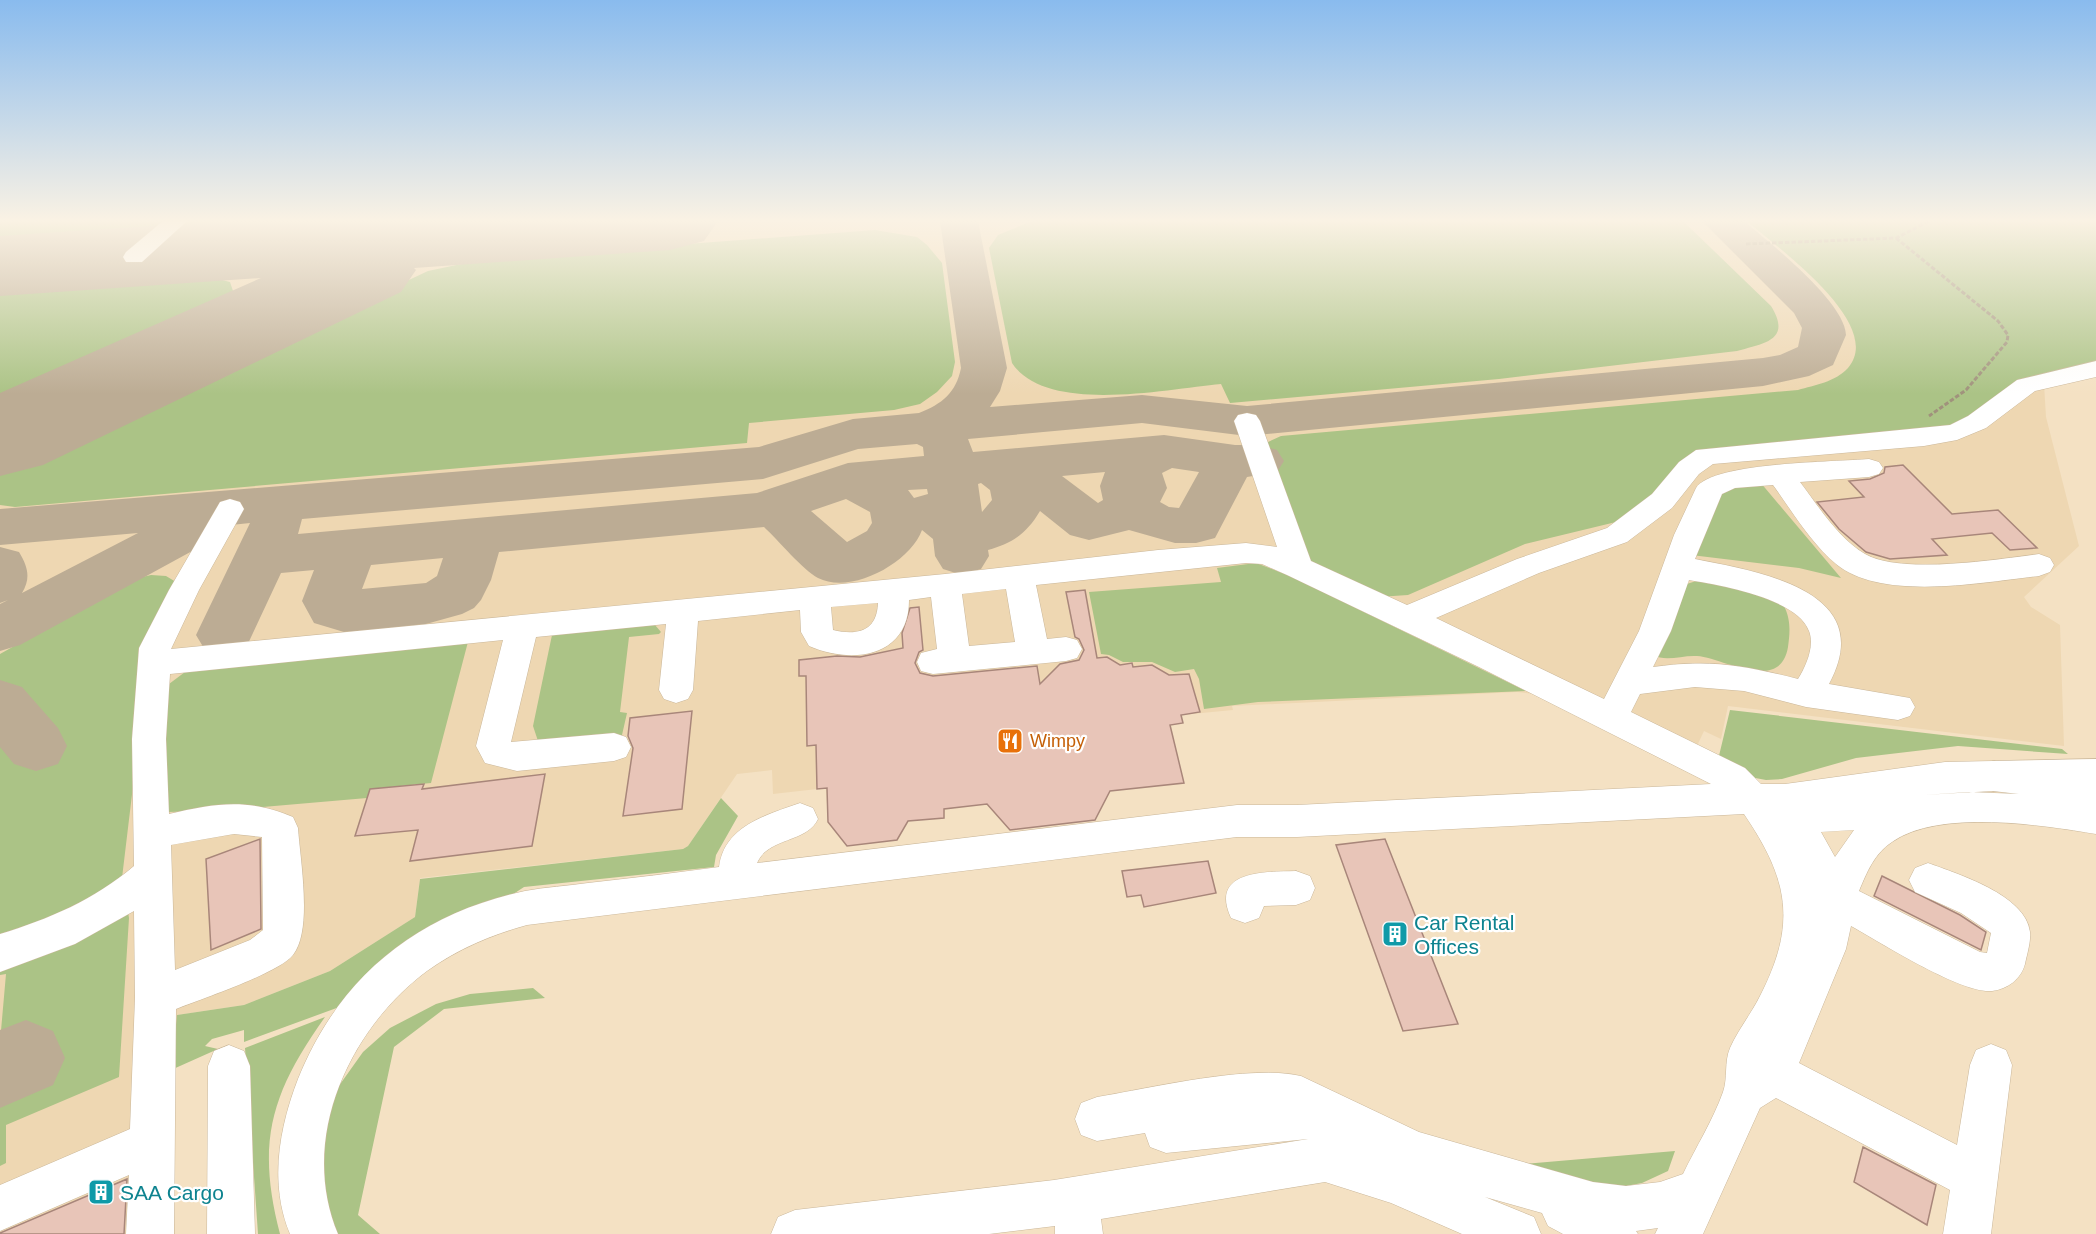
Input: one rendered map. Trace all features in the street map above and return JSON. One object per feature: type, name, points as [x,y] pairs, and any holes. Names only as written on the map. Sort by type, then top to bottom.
[{"type":"main road","points":[[1993,776],[2096,774]]},
{"type":"lane","points":[[1406,619],[1528,566],[1617,535],[1662,501],[1689,468],[1706,456],[1924,438],[1957,432],[1977,422],[2026,385],[2096,369]]},
{"type":"lane","points":[[1247,421],[1257,455],[1291,540],[1298,567]]},
{"type":"lane","points":[[1611,718],[1631,682],[1654,631],[1704,497],[1710,488],[1730,479],[1869,468]]},
{"type":"lane","points":[[1780,475],[1837,548],[1855,562],[1877,570],[1927,573],[2039,565]]},
{"type":"lane","points":[[150,1234],[156,998],[149,739],[155,648],[230,509]]},
{"type":"lane","points":[[154,663],[1246,553],[1266,554],[1298,567],[1732,778],[1776,809],[1837,899],[1948,958],[1979,971],[1993,972],[2004,966],[2010,929],[2006,920],[1995,912],[1928,880]]},
{"type":"lane","points":[[1678,567],[1764,586],[1791,598],[1820,620],[1826,631],[1826,645],[1818,676],[1806,694]]},
{"type":"lane","points":[[1019,576],[1033,652]]},
{"type":"lane","points":[[945,585],[944,661],[1066,649]]},
{"type":"lane","points":[[815,597],[817,632],[820,638],[843,644],[862,642],[878,636],[888,628],[892,619],[894,590]]},
{"type":"lane","points":[[676,690],[683,610]]},
{"type":"lane","points":[[522,627],[494,746],[497,753],[517,757],[614,747]]},
{"type":"lane","points":[[1631,682],[1695,674],[1744,678],[1806,694],[1898,707]]},
{"type":"lane","points":[[1776,809],[1905,781],[1993,776],[2096,791]]},
{"type":"lane","points":[[315,1234],[303,1199],[300,1167],[306,1121],[313,1098],[334,1050],[354,1018],[371,996],[399,969],[453,934],[494,916],[527,908],[738,884],[1237,821],[1297,821],[1604,797],[1707,799],[1776,809],[2012,808],[2096,818]]},
{"type":"lane","points":[[1679,1234],[1755,1076],[1826,949],[1837,899],[1852,861],[1864,844],[1880,830],[1938,808]]},
{"type":"lane","points":[[1755,1076],[1775,1010],[1802,945],[1803,903],[1776,809]]},
{"type":"lane","points":[[153,834],[201,822],[241,819],[268,821],[280,828],[284,915],[284,927],[279,942],[264,953],[156,998]]},
{"type":"lane","points":[[738,884],[739,859],[746,846],[758,837],[800,819]]},
{"type":"lane","points":[[0,953],[86,921],[129,896],[152,874]]},
{"type":"lane","points":[[1245,906],[1245,898],[1255,889],[1290,886],[1296,888]]},
{"type":"lane","points":[[1967,1234],[1991,1065]]},
{"type":"lane","points":[[229,1066],[231,1234]]},
{"type":"lane","points":[[1755,1076],[1975,1178]]},
{"type":"lane","points":[[1097,1119],[1223,1098],[1289,1095],[1301,1098],[1334,1140]]},
{"type":"lane","points":[[1166,1131],[1301,1117],[1395,1181],[1517,1234]]},
{"type":"lane","points":[[795,1234],[1067,1218],[1334,1140],[1416,1154],[1593,1205],[1626,1209],[1660,1205],[1699,1191]]},
{"type":"lane","points":[[0,1208],[152,1142]]},
{"type":"lane","points":[[1507,1182],[1614,1234]]},
{"type":"path","points":[[1928,417],[1966,390],[2007,342],[2008,335],[1998,321],[1946,279]]},
{"type":"shaded area","points":[[0,279],[2078,279],[2044,384],[2046,417],[2079,546],[2024,597],[2031,607],[2060,625],[2064,746],[1728,706],[1721,739],[1704,731],[1696,748],[1534,694],[1517,692],[1232,706],[1233,710],[1181,715],[1183,723],[1114,731],[1184,783],[1110,791],[1095,820],[1010,830],[987,804],[945,809],[944,818],[908,821],[897,840],[847,846],[828,822],[826,788],[773,794],[772,770],[737,774],[688,846],[683,849],[420,878],[415,917],[330,971],[244,1005],[177,1015],[171,1070],[175,1234],[0,1234]]},
{"type":"green space","points":[[188,279],[216,279],[230,282],[233,291],[218,305],[0,401],[0,292]]},
{"type":"green space","points":[[412,279],[944,279],[955,362],[952,376],[937,392],[920,404],[894,410],[749,423],[747,443],[15,507],[0,505],[0,475],[15,465]]},
{"type":"green space","points":[[995,279],[1743,279],[1771,306],[1777,317],[1778,326],[1777,333],[1766,342],[1737,351],[1499,379],[1230,403],[1221,384],[1109,395],[1079,394],[1051,389],[1028,379],[1012,363]]},
{"type":"green space","points":[[1814,279],[2096,279],[2096,364],[1947,427],[1720,449],[1616,522],[1525,544],[1408,595],[1378,597],[1304,560],[1263,449],[1268,442],[1281,436],[1798,390],[1825,382],[1843,373],[1848,368],[1856,350],[1852,330],[1840,309]]},
{"type":"green space","points":[[1760,482],[1841,578],[1799,568],[1691,555],[1720,490]]},
{"type":"green space","points":[[1256,563],[1290,576],[1526,691],[1258,702],[1204,709],[1199,679],[1194,669],[1175,672],[1152,662],[1123,662],[1101,654],[1089,592],[1221,582],[1217,568]]},
{"type":"green space","points":[[151,575],[166,576],[176,582],[139,736],[122,878],[129,918],[119,1077],[6,1125],[6,1163],[0,1166],[0,1096],[29,1084],[29,1032],[0,1042],[6,974],[0,975],[0,654],[134,579]]},
{"type":"green space","points":[[1706,578],[1731,581],[1784,606],[1789,626],[1788,647],[1783,661],[1774,669],[1750,670],[1697,656],[1669,658],[1653,655],[1677,587]]},
{"type":"green space","points":[[655,625],[661,632],[659,634],[629,637],[620,712],[627,713],[622,735],[539,744],[533,726],[552,635]]},
{"type":"green space","points":[[469,638],[431,783],[370,789],[367,798],[227,810],[168,812],[161,728],[169,684],[189,669]]},
{"type":"green space","points":[[1730,710],[2062,749],[2068,754],[1958,746],[1856,758],[1782,779],[1766,780],[1750,777],[1717,764]]},
{"type":"green space","points":[[721,798],[738,816],[716,855],[714,867],[524,887],[342,1006],[244,1042],[244,1030],[212,1039],[205,1046],[218,1049],[171,1070],[177,1015],[244,1005],[330,971],[415,917],[420,879],[683,849],[688,846]]},
{"type":"green space","points":[[533,988],[545,998],[444,1009],[394,1047],[358,1215],[380,1234],[337,1234],[319,1201],[326,1104],[363,1052],[390,1028],[436,1004],[470,994]]},
{"type":"green space","points":[[325,1017],[292,1070],[273,1120],[269,1145],[269,1172],[280,1234],[258,1234],[245,1048]]},
{"type":"green space","points":[[1675,1151],[1668,1171],[1642,1183],[1605,1190],[1523,1164]]},
{"type":"building","points":[[1903,465],[1952,514],[1998,510],[2037,548],[2010,550],[1992,533],[1932,539],[1947,555],[1890,559],[1866,552],[1839,529],[1817,502],[1864,497],[1849,481],[1870,479],[1884,473],[1885,467]]},
{"type":"building","points":[[1085,590],[1097,658],[1107,657],[1120,665],[1132,663],[1133,667],[1152,665],[1169,675],[1189,674],[1200,712],[1181,715],[1183,723],[1170,725],[1184,783],[1110,791],[1095,820],[1010,830],[987,804],[944,809],[944,818],[908,821],[897,840],[847,846],[828,822],[827,788],[817,789],[816,745],[807,746],[806,676],[799,676],[799,660],[837,656],[860,657],[903,648],[902,633],[910,608],[919,607],[923,650],[919,652],[915,663],[920,673],[933,676],[1037,666],[1040,684],[1060,664],[1079,660],[1084,650],[1079,639],[1075,637],[1066,592]]},
{"type":"building","points":[[692,711],[682,809],[623,816],[633,748],[628,736],[630,718]]},
{"type":"building","points":[[545,774],[532,846],[410,861],[418,830],[355,836],[370,789],[424,784],[422,789]]},
{"type":"building","points":[[260,839],[261,929],[211,950],[206,859]]},
{"type":"building","name":"Car Rental Offices","points":[[1385,839],[1458,1024],[1403,1031],[1336,845]]},
{"type":"building","points":[[1208,861],[1216,893],[1144,907],[1141,895],[1127,897],[1122,871]]},
{"type":"building","points":[[1882,876],[1960,915],[1986,932],[1981,950],[1874,896]]},
{"type":"building","points":[[1863,1147],[1936,1185],[1927,1225],[1854,1182]]},
{"type":"building","name":"SAA Cargo","points":[[127,1179],[124,1234],[0,1234],[0,1233]]},
{"type":"taxiway","points":[[925,428],[944,421],[963,408],[977,391],[981,380],[984,368],[969,279]]},
{"type":"taxiway","points":[[925,428],[1142,409],[1247,421],[1763,372],[1793,366],[1817,355],[1823,342],[1824,328],[1819,317],[1785,279]]},
{"type":"taxiway","points":[[0,527],[763,463],[853,434],[925,428]]},
{"type":"taxiway","points":[[925,428],[921,429],[938,434],[947,444],[950,470]]},
{"type":"taxiway","points":[[950,470],[1167,451]]},
{"type":"taxiway","points":[[1131,505],[1125,486],[1134,468],[1167,451]]},
{"type":"taxiway","points":[[1167,451],[1231,460]]},
{"type":"taxiway","points":[[1131,505],[1145,517],[1154,521],[1175,525],[1196,525],[1231,460]]},
{"type":"taxiway","points":[[1231,460],[1259,461]]},
{"type":"taxiway","points":[[1014,465],[1089,522],[1114,517],[1131,505]]},
{"type":"taxiway","points":[[959,532],[965,537],[981,534],[995,528],[1014,511],[1018,500],[1016,488],[1008,477],[992,467]]},
{"type":"taxiway","points":[[845,481],[950,470]]},
{"type":"taxiway","points":[[950,470],[959,532]]},
{"type":"taxiway","points":[[1131,505],[1141,488],[1137,472]]},
{"type":"taxiway","points":[[773,506],[837,564],[862,558],[886,544],[894,534],[898,523],[897,512],[879,493],[845,481]]},
{"type":"taxiway","points":[[773,506],[845,481]]},
{"type":"taxiway","points":[[476,536],[762,510],[773,506]]},
{"type":"taxiway","points":[[932,510],[959,532]]},
{"type":"taxiway","points":[[0,630],[208,519]]},
{"type":"taxiway","points":[[225,635],[277,521]]},
{"type":"taxiway","points":[[959,532],[962,556]]},
{"type":"taxiway","points":[[262,556],[476,536]]},
{"type":"taxiway","points":[[350,548],[330,601],[334,608],[344,611],[389,608],[426,603],[454,594],[461,586],[468,568],[476,536]]},
{"type":"taxiway","points":[[0,566],[0,583]]},
{"type":"taxiway","points":[[0,704],[36,746]]},
{"type":"taxiway","points":[[0,1069],[26,1058]]},
{"type":"runway","points":[[0,438],[346,279]]},
{"type":"place","name":"Wimpy","points":[[1010,741]]},
{"type":"place","name":"Car Rental Offices","points":[[1395,934]]},
{"type":"place","name":"SAA Cargo","points":[[101,1192]]}]
